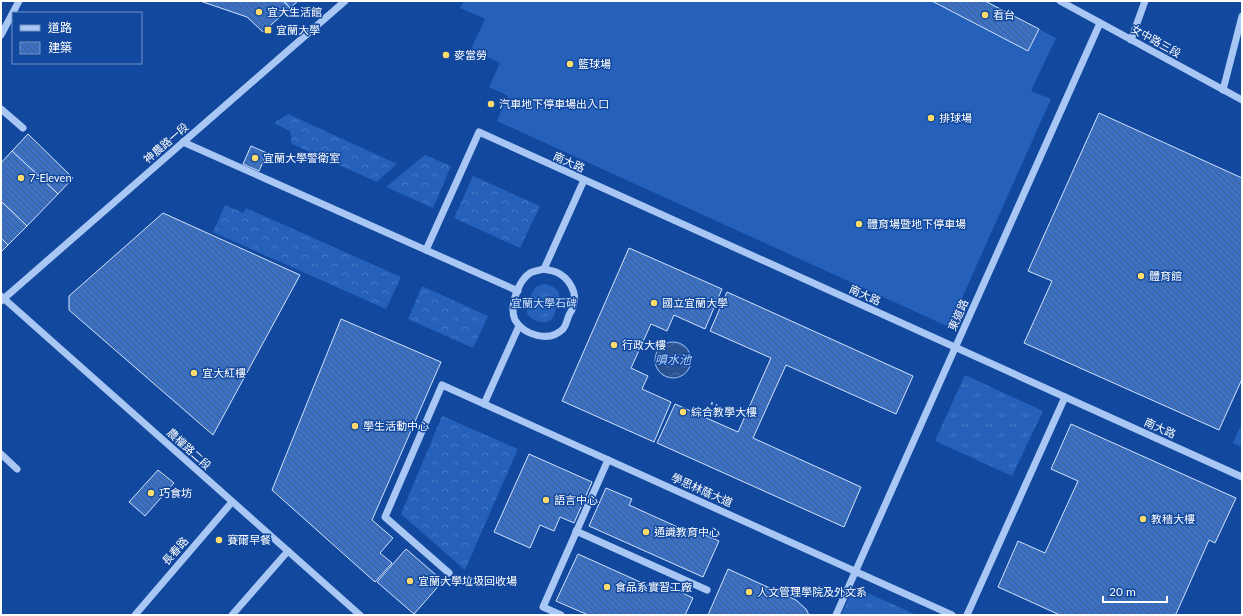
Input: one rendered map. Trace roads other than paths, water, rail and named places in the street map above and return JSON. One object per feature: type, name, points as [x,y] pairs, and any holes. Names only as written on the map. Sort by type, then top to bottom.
[{"type":"street","points":[[13,12],[19,1]]},
{"type":"street","name":"神農路一段","points":[[2,298],[345,1]]},
{"type":"street","name":"女中路三段","points":[[1060,1],[1242,100]]},
{"type":"street","points":[[1131,40],[1145,1]]},
{"type":"street","points":[[1,34],[12,14]]},
{"type":"street","points":[[1223,90],[1242,16]]},
{"type":"street","name":"東道路","points":[[836,615],[1100,23]]},
{"type":"street","points":[[1,108],[23,128]]},
{"type":"street","name":"南大路","points":[[426,250],[479,132],[1242,477]]},
{"type":"street","points":[[183,142],[518,291]]},
{"type":"street","points":[[544,269],[584,180]]},
{"type":"street","points":[[544,269],[557,272],[568,281],[574,292],[574,304],[563,329],[555,334],[543,336],[530,334],[519,326],[513,315],[513,303],[522,282],[530,273],[544,269]]},
{"type":"street","name":"農權路二段","points":[[2,298],[360,615]]},
{"type":"street","points":[[484,404],[519,326]]},
{"type":"street","name":"學思林蔭大道","points":[[449,573],[385,517],[442,385],[952,615]]},
{"type":"street","points":[[967,615],[1065,397]]},
{"type":"street","points":[[1,454],[17,469]]},
{"type":"street","points":[[561,615],[543,607],[608,460]]},
{"type":"street","name":"長春路","points":[[135,615],[232,502]]},
{"type":"street","points":[[576,531],[707,590]]},
{"type":"street","points":[[232,615],[288,551]]},
{"type":"water","name":"噴水池","points":[[673,342],[686,347],[691,360],[686,373],[673,378],[660,373],[655,360],[660,347]]},
{"type":"place","name":"宜大生活館","points":[[259,12]]},
{"type":"place","name":"看台","points":[[985,15]]},
{"type":"place","name":"宜蘭大學","points":[[268,30]]},
{"type":"place","name":"麥當勞","points":[[446,55]]},
{"type":"place","name":"籃球場","points":[[570,64]]},
{"type":"place","name":"汽車地下停車場出入口","points":[[491,104]]},
{"type":"place","name":"排球場","points":[[931,118]]},
{"type":"place","name":"宜蘭大學警衛室","points":[[255,158]]},
{"type":"place","name":"7-Eleven","points":[[21,178]]},
{"type":"place","name":"體育場暨地下停車場","points":[[859,224]]},
{"type":"place","name":"體育館","points":[[1141,276]]},
{"type":"place","name":"國立宜蘭大學","points":[[654,303]]},
{"type":"place","name":"行政大樓","points":[[614,345]]},
{"type":"place","name":"宜大紅樓","points":[[194,373]]},
{"type":"place","name":"綜合教學大樓","points":[[683,412]]},
{"type":"place","name":"學生活動中心","points":[[355,426]]},
{"type":"place","name":"巧食坊","points":[[151,493]]},
{"type":"place","name":"語言中心","points":[[546,500]]},
{"type":"place","name":"教穡大樓","points":[[1143,519]]},
{"type":"place","name":"通識教育中心","points":[[646,532]]},
{"type":"place","name":"賽爾早餐","points":[[219,540]]},
{"type":"place","name":"宜蘭大學垃圾回收場","points":[[410,581]]},
{"type":"place","name":"食品系實習工廠","points":[[607,587]]},
{"type":"place","name":"人文管理學院及外文系","points":[[749,592]]},
{"type":"park label","name":"宜蘭大學石碑","points":[[544,303]]}]
